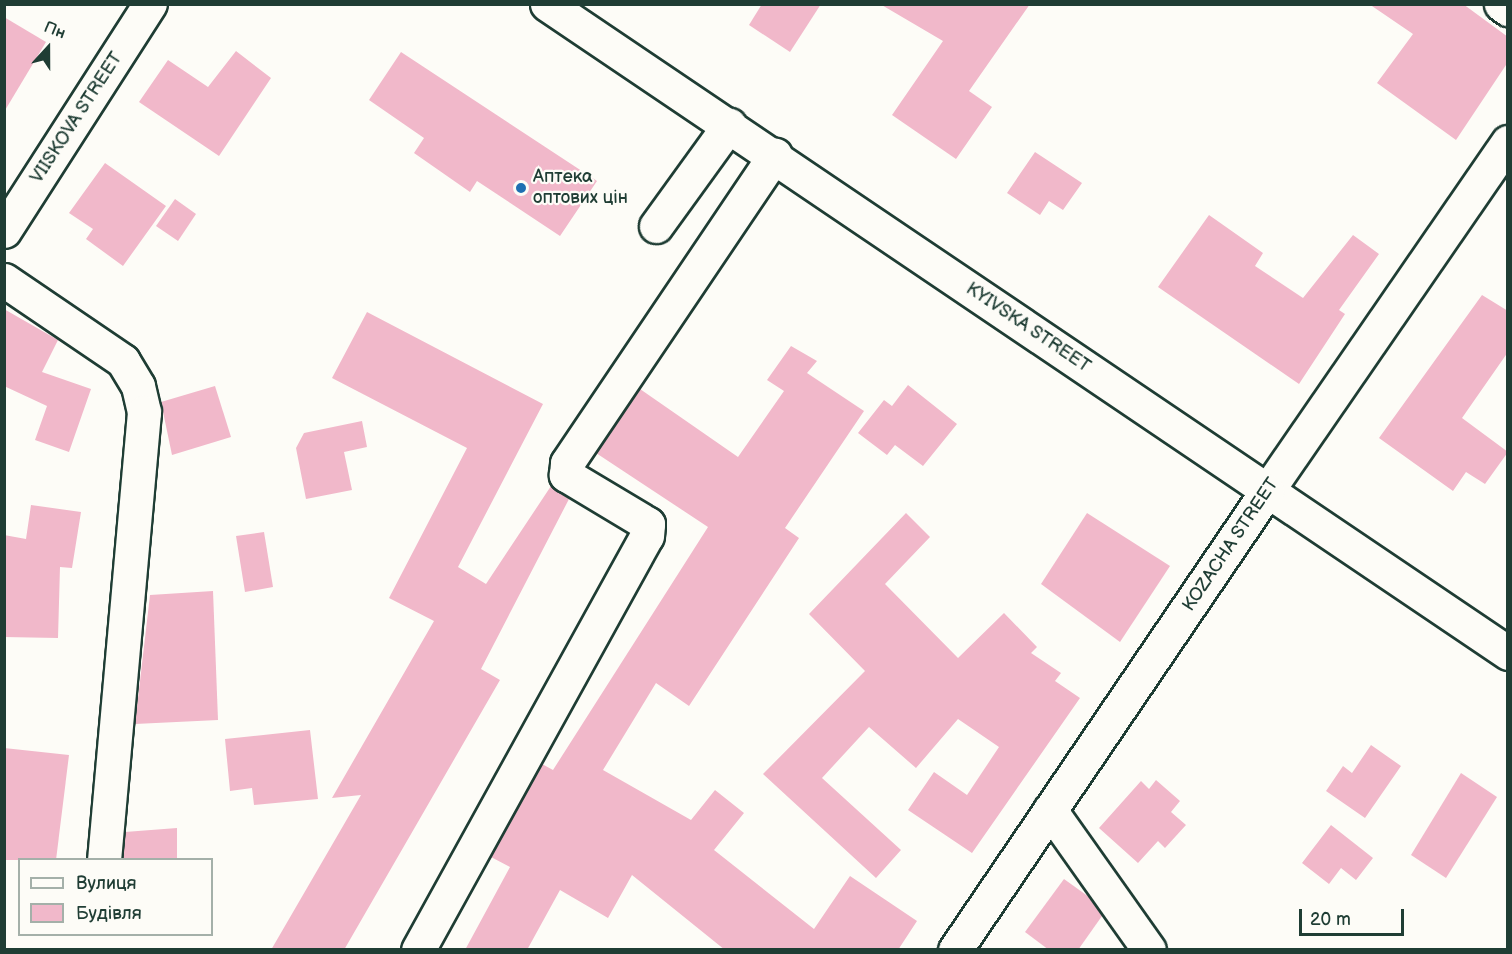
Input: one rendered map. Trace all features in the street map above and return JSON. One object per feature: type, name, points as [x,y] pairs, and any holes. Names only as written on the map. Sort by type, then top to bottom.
[{"type":"main road","name":"VIISKOVA STREET","points":[[4,231],[150,4]]},
{"type":"main road","name":"KYIVSKA STREET","points":[[547,4],[775,155],[1508,653]]},
{"type":"main road","points":[[1501,4],[1508,9]]},
{"type":"main road","points":[[656,226],[729,125]]},
{"type":"main road","name":"KOZACHA STREET","points":[[955,950],[1508,142]]},
{"type":"main road","points":[[418,950],[648,536],[648,524],[566,475],[567,463],[775,155]]},
{"type":"main road","points":[[4,280],[123,361],[138,386],[144,412],[104,858]]},
{"type":"main road","points":[[1050,810],[1149,950]]},
{"type":"building","points":[[762,4],[821,4],[790,52],[749,25]]},
{"type":"building","points":[[880,4],[1030,4],[969,91],[992,107],[956,159],[892,115],[943,41]]},
{"type":"building","points":[[1369,4],[1463,4],[1508,37],[1508,62],[1456,140],[1377,83],[1413,34]]},
{"type":"building","points":[[4,17],[46,42],[4,112]]},
{"type":"building","points":[[236,51],[271,78],[219,156],[139,102],[168,60],[208,87]]},
{"type":"building","points":[[401,52],[597,181],[560,236],[477,181],[470,192],[414,153],[424,138],[369,100]]},
{"type":"building","points":[[1035,152],[1082,183],[1063,210],[1049,201],[1040,215],[1007,193]]},
{"type":"building","points":[[105,163],[166,206],[123,266],[86,239],[93,229],[69,213]]},
{"type":"building","points":[[175,199],[196,214],[178,241],[156,226]]},
{"type":"building","points":[[1209,215],[1263,253],[1255,266],[1303,298],[1353,235],[1379,254],[1339,310],[1345,314],[1299,384],[1158,287]]},
{"type":"building","points":[[1482,295],[1508,311],[1508,352],[1462,418],[1508,452],[1485,484],[1466,472],[1453,491],[1379,438]]},
{"type":"building","points":[[4,309],[58,340],[42,372],[91,389],[69,452],[35,440],[47,406],[4,386]]},
{"type":"building","points":[[367,312],[543,404],[458,567],[486,584],[551,486],[569,499],[481,669],[500,680],[344,950],[271,950],[361,795],[332,798],[434,621],[389,598],[467,448],[332,378]]},
{"type":"building","points":[[791,346],[817,361],[807,373],[864,411],[785,528],[799,538],[689,706],[656,683],[603,770],[691,820],[715,790],[744,813],[714,850],[814,929],[850,876],[917,921],[898,950],[725,950],[632,875],[608,918],[560,890],[527,950],[465,950],[510,867],[491,857],[542,764],[553,770],[708,527],[596,453],[640,389],[738,457],[784,391],[767,380]]},
{"type":"building","points":[[908,385],[957,424],[923,466],[895,445],[887,455],[858,433],[884,400],[892,406]]},
{"type":"building","points":[[215,386],[231,437],[172,455],[161,402]]},
{"type":"building","points":[[362,421],[367,447],[344,452],[352,490],[306,499],[296,448],[304,433]]},
{"type":"building","points":[[31,505],[81,512],[72,568],[60,567],[58,638],[4,637],[4,535],[26,539]]},
{"type":"building","points":[[906,513],[930,537],[885,584],[958,658],[1004,613],[1037,647],[1031,653],[1061,673],[1055,681],[1080,698],[972,853],[908,810],[934,772],[967,795],[999,747],[958,719],[916,768],[869,727],[822,778],[901,850],[876,878],[763,774],[865,671],[809,614]]},
{"type":"building","points":[[1087,513],[1170,566],[1120,642],[1041,584]]},
{"type":"building","points":[[264,532],[273,587],[245,592],[236,536]]},
{"type":"building","points":[[213,591],[218,720],[135,724],[150,595]]},
{"type":"building","points":[[310,730],[318,799],[254,805],[252,788],[230,791],[225,739]]},
{"type":"building","points":[[1371,745],[1401,766],[1365,818],[1326,791],[1343,766],[1352,773]]},
{"type":"building","points":[[4,748],[69,755],[56,858],[4,860]]},
{"type":"building","points":[[1461,773],[1497,797],[1446,878],[1411,855]]},
{"type":"building","points":[[1156,780],[1180,801],[1171,812],[1186,825],[1165,848],[1158,841],[1138,863],[1099,828],[1141,781],[1149,789]]},
{"type":"building","points":[[1331,825],[1373,858],[1356,880],[1341,868],[1329,884],[1302,863]]},
{"type":"building","points":[[177,828],[177,858],[123,858],[125,832]]},
{"type":"building","points":[[1064,879],[1089,897],[1102,916],[1078,950],[1049,950],[1025,932]]},
{"type":"place","name":"Аптека оптових цін","points":[[521,188]]}]
